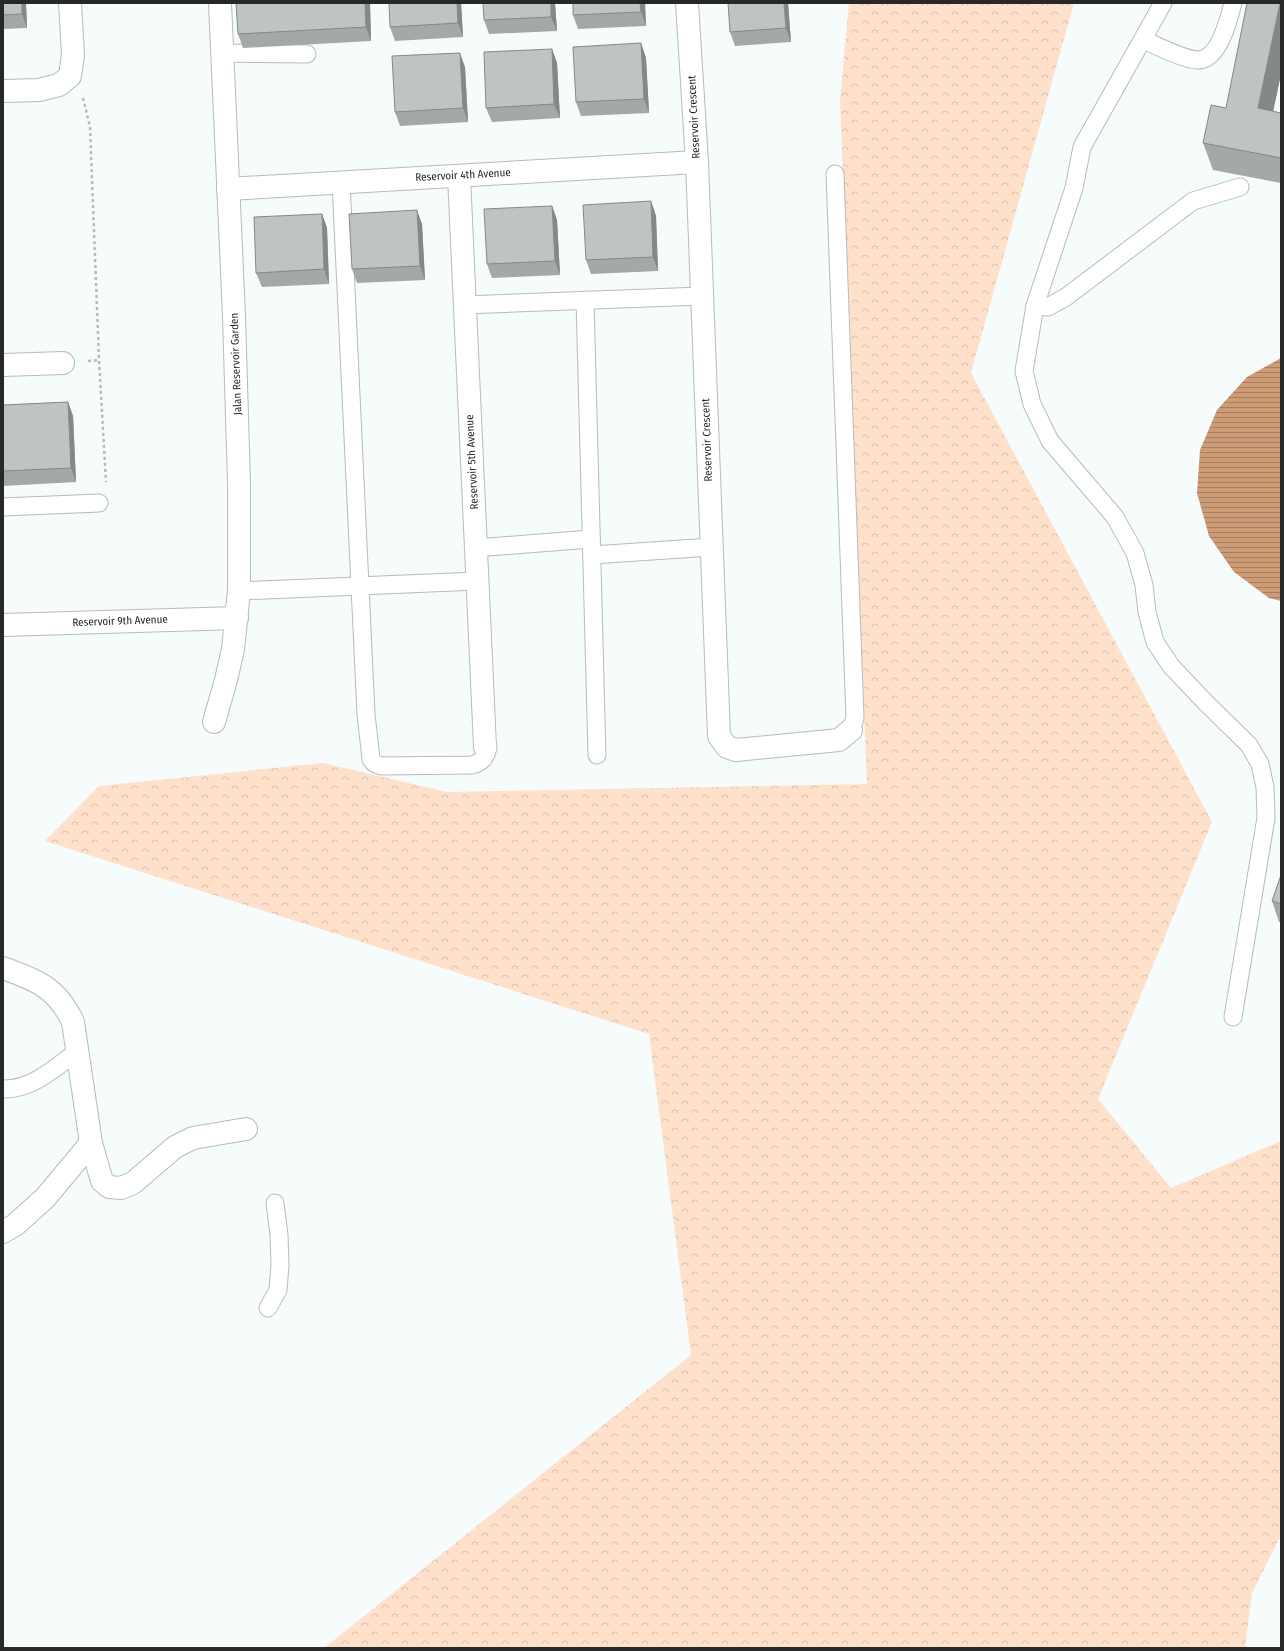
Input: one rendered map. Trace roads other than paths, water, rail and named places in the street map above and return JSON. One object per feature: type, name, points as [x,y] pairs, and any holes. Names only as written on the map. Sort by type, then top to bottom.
[{"type":"street","points":[[3,91],[39,90],[59,85],[70,76],[73,55],[70,3]]},
{"type":"street","name":"Jalan Reservoir Garden","points":[[214,722],[226,680],[237,618],[239,591],[239,476],[220,3]]},
{"type":"street","name":"Reservoir Crescent","points":[[687,3],[697,162],[719,736],[727,747],[736,750],[839,740],[851,730]]},
{"type":"street","name":"Reservoir 4th Avenue","points":[[228,189],[697,162]]},
{"type":"street","name":"Reservoir 5th Avenue","points":[[459,176],[485,748]]},
{"type":"street","points":[[3,365],[63,363]]},
{"type":"street","name":"Reservoir 9th Avenue","points":[[3,625],[237,618]]},
{"type":"street","points":[[3,968],[32,979],[58,996],[67,1008],[73,1022],[91,1142],[102,1181],[109,1187],[121,1188],[133,1183],[176,1147],[193,1138],[246,1129]]},
{"type":"street","points":[[3,1232],[15,1225],[45,1198],[91,1142]]},
{"type":"lane","points":[[1163,3],[1144,40],[1082,146],[1074,188],[1035,306],[1024,371],[1032,404],[1050,441],[1115,517],[1135,552],[1144,585],[1147,612],[1156,642],[1171,666],[1249,745],[1260,764],[1265,787],[1266,818],[1232,1017]]},
{"type":"lane","points":[[1144,40],[1189,59],[1200,60],[1209,57],[1214,51],[1228,25],[1234,3]]},
{"type":"lane","points":[[222,53],[306,54]]},
{"type":"lane","points":[[835,174],[855,718],[851,730]]},
{"type":"lane","points":[[341,182],[366,714],[371,759],[374,763],[381,766],[472,766],[480,763],[486,756],[488,747],[485,748]]},
{"type":"lane","points":[[1035,306],[1048,307],[1066,297],[1193,201],[1240,187]]},
{"type":"lane","points":[[464,305],[701,296]]},
{"type":"lane","points":[[585,300],[597,755]]},
{"type":"lane","points":[[3,507],[99,503]]},
{"type":"lane","points":[[476,548],[711,547]]},
{"type":"lane","points":[[239,591],[478,581]]},
{"type":"lane","points":[[3,1089],[11,1089],[36,1081],[78,1051]]},
{"type":"lane","points":[[268,1308],[278,1290],[280,1265],[276,1203]]}]
